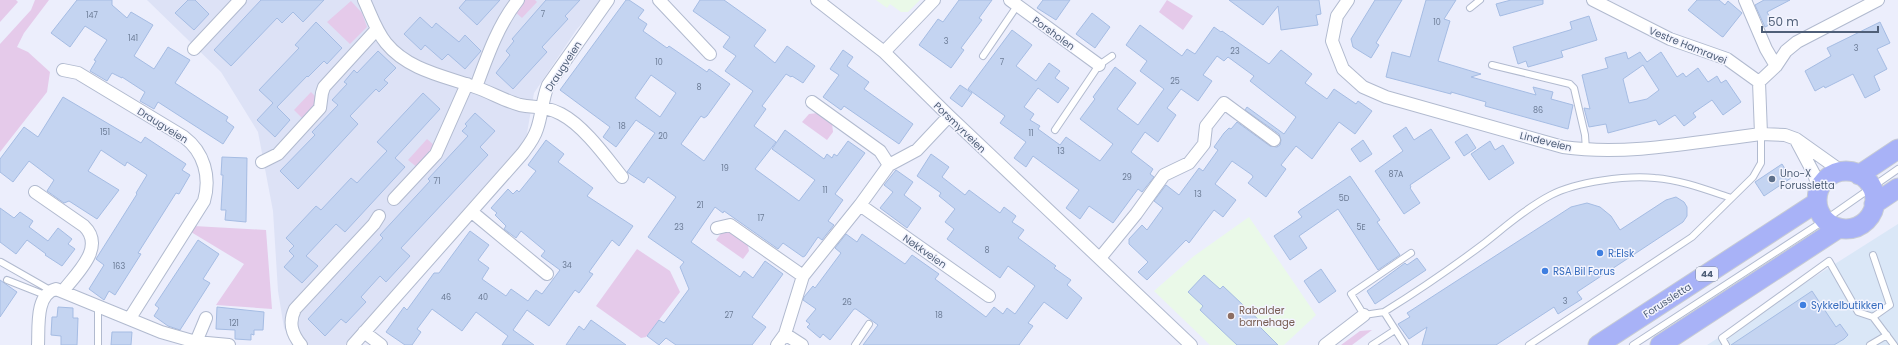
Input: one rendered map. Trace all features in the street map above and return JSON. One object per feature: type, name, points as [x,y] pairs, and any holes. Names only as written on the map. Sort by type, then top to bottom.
[{"type":"main road","name":"Forussletta","points":[[1862,184],[1898,150]]},
{"type":"main road","name":"Forussletta","points":[[1598,345],[1818,196],[1824,181],[1832,175],[1862,184],[1898,188]]},
{"type":"main road","name":"Forussletta","points":[[1660,345],[1832,224],[1855,227],[1865,222],[1872,212],[1862,184]]},
{"type":"main road","points":[[1818,196],[1832,224]]},
{"type":"street","points":[[194,49],[240,0]]},
{"type":"street","points":[[364,0],[377,29],[386,43],[398,56],[410,63],[520,104],[542,106],[562,114],[588,135],[622,177]]},
{"type":"street","points":[[394,199],[436,154],[497,36],[518,0]]},
{"type":"street","name":"Draugveien","points":[[353,345],[472,212],[532,141],[537,128],[548,85],[608,0]]},
{"type":"street","points":[[659,0],[710,54]]},
{"type":"street","name":"Porsmyrveien","points":[[817,0],[884,52],[949,116],[1191,345]]},
{"type":"street","points":[[884,52],[934,0]]},
{"type":"street","name":"Lindeveien","points":[[1348,0],[1337,16],[1332,41],[1343,69],[1363,87],[1386,97],[1563,147],[1586,150],[1616,151],[1761,134],[1785,135],[1796,139]]},
{"type":"street","name":"Vestre Hamravei","points":[[1594,0],[1670,40],[1726,59],[1759,82]]},
{"type":"street","points":[[1745,0],[1766,50],[1776,66]]},
{"type":"street","points":[[1761,134],[1759,82],[1776,66],[1786,51],[1797,42],[1878,0]]},
{"type":"street","name":"Porsholen","points":[[1014,3],[1099,65]]},
{"type":"street","points":[[262,162],[278,154],[320,108],[324,87],[377,29]]},
{"type":"street","name":"Draugveien","points":[[63,70],[78,73],[184,136],[196,148],[204,163],[208,188],[204,201],[130,318]]},
{"type":"street","points":[[812,102],[880,151],[889,165]]},
{"type":"street","points":[[1100,258],[1136,214],[1164,176],[1189,162],[1204,144],[1206,126],[1224,104],[1274,140]]},
{"type":"street","points":[[777,345],[786,334],[803,276],[860,205],[889,165],[918,150],[949,116]]},
{"type":"street","points":[[1796,139],[1862,184]]},
{"type":"street","points":[[1796,139],[1814,174],[1818,196]]},
{"type":"street","points":[[35,192],[91,232],[93,248],[84,263],[63,291]]},
{"type":"street","name":"Nøkkveien","points":[[860,205],[989,296]]},
{"type":"street","points":[[472,212],[547,274]]},
{"type":"street","points":[[301,345],[294,337],[292,328],[292,317],[295,310],[374,224],[379,216]]},
{"type":"street","points":[[717,228],[730,225],[803,276]]},
{"type":"street","points":[[38,345],[39,318],[47,293],[56,289],[98,308],[130,318],[160,332],[196,342],[229,345]]},
{"type":"street","points":[[1325,345],[1364,315]]},
{"type":"street","points":[[196,342],[206,318]]},
{"type":"street","points":[[364,332],[381,345]]},
{"type":"street","points":[[786,334],[802,345]]},
{"type":"lane","points":[[1470,8],[1480,0]]},
{"type":"lane","points":[[983,56],[1014,3]]},
{"type":"lane","points":[[1055,130],[1099,65],[1112,56]]},
{"type":"lane","points":[[1492,65],[1570,84],[1574,88],[1585,135],[1586,150]]},
{"type":"lane","points":[[1529,345],[1692,237],[1753,177],[1761,163],[1761,134]]},
{"type":"lane","points":[[1862,184],[1898,169]]},
{"type":"lane","points":[[1411,253],[1351,294],[1364,315],[1384,312],[1436,279],[1530,209],[1552,195],[1571,188],[1618,179],[1654,178],[1684,183],[1731,198]]},
{"type":"lane","points":[[1632,345],[1832,224]]},
{"type":"lane","points":[[1873,255],[1890,306],[1873,317]]},
{"type":"lane","points":[[1726,345],[1722,338],[1829,261],[1858,312],[1873,317],[1895,344]]},
{"type":"lane","points":[[1,262],[47,293]]},
{"type":"lane","points":[[7,280],[47,293]]},
{"type":"lane","points":[[98,308],[98,345]]},
{"type":"lane","points":[[1384,312],[1404,345]]},
{"type":"lane","points":[[854,345],[870,324]]},
{"type":"lane","points":[[1372,345],[1395,330]]},
{"type":"lane","points":[[1870,345],[1887,335]]},
{"type":"shaded area","points":[[0,0],[16,0],[18,2],[0,22]]},
{"type":"shaded area","points":[[35,0],[49,0],[24,33],[17,47],[28,52],[50,72],[47,92],[0,152],[0,44],[31,10]]},
{"type":"shaded area","points":[[147,0],[604,0],[577,29],[534,93],[526,139],[345,345],[295,345],[284,328],[278,291],[273,211],[258,132],[221,72]]},
{"type":"shaded area","points":[[524,0],[535,0],[537,2],[522,18],[514,11]]},
{"type":"shaded area","points":[[876,0],[920,0],[908,12],[901,12],[890,4],[887,8]]},
{"type":"shaded area","points":[[1167,0],[1193,16],[1183,30],[1159,12]]},
{"type":"shaded area","points":[[351,1],[362,13],[367,27],[350,44],[327,22]]},
{"type":"shaded area","points":[[311,92],[317,98],[317,103],[302,118],[294,110]]},
{"type":"shaded area","points":[[818,113],[832,123],[833,132],[827,140],[802,122],[809,114]]},
{"type":"shaded area","points":[[427,139],[435,146],[418,168],[408,160]]},
{"type":"shaded area","points":[[1249,217],[1316,315],[1284,345],[1210,345],[1154,291],[1194,256]]},
{"type":"shaded area","points":[[1898,224],[1898,345],[1707,345]]},
{"type":"shaded area","points":[[194,226],[266,230],[272,309],[216,305],[244,264],[191,232]]},
{"type":"shaded area","points":[[732,230],[747,242],[749,251],[743,259],[716,240],[722,232]]},
{"type":"shaded area","points":[[637,249],[670,271],[680,292],[646,337],[641,338],[596,306]]},
{"type":"shaded area","points":[[1372,330],[1352,345],[1341,345],[1360,331]]},
{"type":"building","points":[[77,0],[112,0],[112,5],[127,18],[131,12],[153,25],[134,56],[154,69],[168,47],[190,60],[175,83],[228,117],[226,121],[234,127],[223,144],[158,102],[154,109],[140,101],[145,92],[122,77],[112,73],[107,81],[90,71],[96,61],[94,60],[107,40],[85,26],[70,47],[51,33]]},
{"type":"building","points":[[188,0],[195,0],[209,14],[194,30],[175,13]]},
{"type":"building","points":[[261,0],[324,0],[303,22],[293,12],[282,23],[277,18],[231,66],[214,50]]},
{"type":"building","points":[[466,0],[500,0],[477,25],[459,8]]},
{"type":"building","points":[[546,0],[580,0],[565,16],[568,19],[542,47],[547,52],[513,89],[496,73],[510,55],[506,51],[514,41],[512,39]]},
{"type":"building","points":[[626,0],[629,0],[644,10],[638,18],[647,24],[643,31],[667,48],[669,46],[707,72],[709,69],[730,84],[707,116],[704,118],[701,116],[681,144],[704,161],[753,91],[725,71],[736,56],[723,47],[730,37],[693,11],[700,0],[724,0],[766,30],[754,46],[775,63],[787,46],[815,66],[803,83],[786,74],[762,106],[766,109],[754,126],[776,142],[755,169],[799,201],[815,180],[772,149],[785,130],[824,159],[827,154],[832,158],[834,154],[837,156],[848,141],[865,153],[835,194],[843,200],[828,221],[834,225],[822,240],[818,237],[803,257],[783,243],[778,249],[724,211],[723,213],[715,207],[691,242],[740,277],[744,271],[753,278],[765,261],[783,274],[752,317],[766,327],[752,345],[676,345],[666,338],[659,345],[647,336],[659,320],[664,323],[689,289],[680,267],[684,262],[648,237],[676,197],[648,177],[644,183],[627,172],[655,133],[636,120],[616,147],[603,137],[610,127],[560,90]],"holes":[[[651,75],[676,93],[660,117],[635,98]]]},
{"type":"building","points":[[959,0],[992,0],[979,18],[982,20],[961,48],[964,50],[951,68],[919,45],[938,19],[943,22]]},
{"type":"building","points":[[1043,0],[1070,0],[1056,20],[1037,8]]},
{"type":"building","points":[[1229,0],[1319,0],[1321,14],[1316,15],[1318,25],[1281,30],[1278,6],[1263,25]]},
{"type":"building","points":[[1375,0],[1402,0],[1376,43],[1379,45],[1371,58],[1353,47],[1351,39]]},
{"type":"building","points":[[1426,0],[1456,0],[1444,19],[1450,21],[1438,61],[1481,74],[1471,77],[1536,95],[1533,87],[1553,92],[1551,99],[1573,105],[1568,129],[1485,106],[1486,102],[1451,92],[1451,94],[1386,77],[1392,52],[1410,57]]},
{"type":"building","points":[[1511,0],[1543,0],[1543,4],[1500,16],[1496,4]]},
{"type":"building","points":[[1697,0],[1719,0],[1725,5],[1728,1],[1742,13],[1723,37],[1688,10]]},
{"type":"building","points":[[1764,0],[1790,0],[1767,12],[1773,23],[1765,27],[1755,5]]},
{"type":"building","points":[[1092,13],[1110,27],[1095,48],[1076,34]]},
{"type":"building","points":[[1589,16],[1597,40],[1561,51],[1563,57],[1528,67],[1526,61],[1518,64],[1513,47],[1570,30],[1572,29],[1570,22]]},
{"type":"building","points":[[420,17],[432,28],[436,23],[459,42],[465,35],[481,51],[465,69],[448,54],[442,60],[425,45],[421,50],[404,34]]},
{"type":"building","points":[[316,22],[342,48],[327,64],[324,61],[308,77],[307,76],[277,107],[290,120],[275,137],[257,120],[273,103],[259,90],[299,48],[295,45]]},
{"type":"building","points":[[1880,22],[1890,43],[1877,49],[1887,69],[1874,76],[1880,90],[1865,98],[1853,74],[1825,88],[1824,86],[1815,91],[1805,71],[1831,56],[1827,48]]},
{"type":"building","points":[[1140,25],[1182,56],[1187,49],[1195,54],[1214,27],[1269,64],[1281,50],[1312,74],[1305,83],[1327,99],[1334,89],[1356,104],[1358,101],[1372,111],[1355,134],[1339,122],[1312,159],[1296,146],[1281,165],[1286,169],[1266,197],[1248,183],[1253,177],[1252,175],[1232,161],[1215,184],[1236,200],[1223,217],[1214,210],[1189,243],[1186,240],[1147,280],[1138,272],[1148,262],[1129,244],[1129,239],[1142,225],[1147,230],[1163,208],[1154,201],[1166,185],[1179,195],[1199,168],[1203,171],[1218,150],[1214,147],[1224,133],[1229,128],[1231,129],[1237,122],[1270,146],[1277,147],[1280,145],[1281,140],[1279,134],[1245,110],[1247,107],[1284,134],[1296,117],[1250,81],[1254,76],[1228,57],[1224,61],[1217,56],[1203,75],[1212,81],[1198,101],[1181,89],[1167,108],[1176,115],[1158,142],[1145,132],[1131,152],[1153,169],[1150,174],[1154,177],[1142,192],[1138,189],[1113,223],[1089,206],[1080,219],[1066,208],[1079,190],[1033,156],[1026,167],[1014,158],[1026,142],[1000,123],[1005,116],[968,89],[1012,30],[1032,45],[1016,66],[1036,81],[1049,63],[1060,71],[1055,78],[1069,88],[1058,103],[1038,88],[1024,107],[1034,114],[1030,120],[1040,126],[1038,129],[1060,145],[1066,137],[1100,161],[1113,144],[1080,119],[1095,99],[1093,97],[1115,67],[1136,83],[1117,109],[1138,125],[1164,89],[1140,71],[1147,61],[1126,45]]},
{"type":"building","points":[[843,50],[853,57],[847,66],[869,82],[864,89],[913,124],[899,144],[844,106],[841,110],[823,97],[839,75],[830,69]]},
{"type":"building","points":[[378,51],[396,68],[384,80],[388,83],[379,92],[376,89],[350,116],[358,124],[298,189],[280,171],[315,135],[312,132],[338,105],[332,100],[347,84],[344,82],[354,70],[357,73]]},
{"type":"building","points":[[1626,52],[1628,59],[1640,52],[1647,62],[1661,52],[1677,77],[1683,73],[1686,77],[1698,68],[1708,82],[1717,76],[1721,83],[1726,80],[1741,102],[1723,115],[1712,100],[1693,113],[1696,117],[1684,126],[1675,115],[1659,125],[1656,120],[1608,133],[1606,124],[1589,127],[1584,108],[1590,109],[1582,75],[1608,68],[1605,58]],"holes":[[[1643,65],[1659,90],[1647,99],[1629,103],[1623,79]]]},
{"type":"building","points":[[960,85],[972,93],[962,107],[950,98]]},
{"type":"building","points":[[423,93],[440,109],[395,158],[405,167],[345,232],[336,224],[306,256],[318,266],[302,283],[284,267],[294,256],[289,251],[294,246],[286,238],[316,206],[321,210],[351,178],[357,183],[387,151],[377,142]]},
{"type":"building","points":[[63,97],[141,143],[145,137],[186,164],[182,170],[190,175],[179,194],[176,193],[138,253],[141,254],[115,295],[109,291],[104,300],[89,289],[104,265],[96,259],[137,194],[136,193],[147,175],[127,162],[125,166],[101,150],[88,171],[119,190],[97,219],[69,201],[64,203],[47,191],[54,180],[29,161],[13,182],[0,172],[0,159],[24,127],[38,137]]},
{"type":"building","points":[[475,113],[495,131],[480,147],[488,155],[401,248],[410,256],[386,282],[380,276],[361,297],[366,302],[346,323],[341,319],[325,336],[308,319],[383,238],[380,235],[430,181],[428,179],[468,136],[462,131],[467,126],[465,124]]},
{"type":"building","points":[[1406,127],[1414,140],[1431,129],[1450,158],[1410,185],[1410,188],[1420,203],[1404,214],[1375,171],[1403,151],[1393,136]]},
{"type":"building","points":[[1467,134],[1476,148],[1464,156],[1455,142]]},
{"type":"building","points":[[546,140],[564,154],[558,162],[593,188],[587,196],[633,226],[619,246],[612,240],[589,272],[593,274],[579,293],[575,290],[549,326],[527,310],[513,330],[534,345],[502,345],[508,336],[476,312],[462,331],[432,309],[417,329],[421,332],[412,345],[405,345],[386,332],[404,307],[407,310],[434,273],[439,273],[470,231],[489,245],[478,260],[489,268],[482,279],[506,296],[511,289],[528,301],[536,290],[542,294],[560,270],[541,256],[545,251],[521,231],[516,238],[504,229],[506,226],[495,215],[497,213],[491,208],[508,189],[513,194],[517,190],[519,192],[536,171],[528,165]]},
{"type":"building","points":[[1363,140],[1372,154],[1360,162],[1351,149]]},
{"type":"building","points":[[1490,141],[1495,150],[1503,145],[1514,163],[1489,180],[1471,154]]},
{"type":"building","points":[[931,154],[949,167],[942,177],[965,195],[969,190],[1000,213],[1004,207],[1016,216],[1012,222],[1024,230],[1018,238],[1056,266],[1054,268],[1071,280],[1067,285],[1082,298],[1067,319],[1044,302],[1028,323],[1033,326],[1019,345],[863,345],[878,325],[856,309],[854,309],[830,340],[823,334],[820,338],[807,327],[810,324],[806,321],[816,309],[803,300],[813,286],[815,288],[841,253],[835,248],[846,234],[857,242],[862,234],[905,264],[912,255],[939,274],[935,279],[986,317],[994,307],[1003,314],[1007,308],[1015,314],[1035,286],[1008,266],[1000,278],[947,239],[954,229],[945,222],[955,209],[939,196],[941,193],[917,176]]},
{"type":"building","points":[[222,157],[247,158],[246,222],[225,220],[226,210],[221,210],[223,175],[221,175]]},
{"type":"building","points":[[1782,164],[1791,178],[1764,196],[1755,182]]},
{"type":"building","points":[[896,170],[913,182],[904,195],[921,208],[907,228],[880,208],[893,192],[884,185]]},
{"type":"building","points":[[1350,176],[1380,220],[1377,222],[1400,255],[1378,270],[1338,209],[1299,236],[1307,248],[1290,260],[1274,236],[1302,217],[1298,212],[1300,210]]},
{"type":"building","points":[[1676,197],[1684,202],[1687,207],[1687,216],[1683,222],[1577,292],[1582,299],[1558,314],[1554,307],[1496,345],[1422,345],[1427,327],[1409,339],[1398,324],[1410,317],[1407,313],[1571,207],[1587,203],[1600,207],[1611,216],[1620,230],[1666,200]]},
{"type":"building","points":[[0,208],[14,218],[20,212],[33,221],[29,227],[48,241],[58,228],[72,239],[68,244],[75,249],[62,266],[45,255],[46,254],[27,240],[16,254],[0,242]]},
{"type":"building","points":[[198,240],[219,254],[203,279],[210,283],[180,330],[168,326],[154,316],[159,308],[155,305]]},
{"type":"building","points":[[1417,258],[1426,270],[1375,304],[1367,291],[1405,263],[1407,265]]},
{"type":"building","points":[[1321,269],[1336,291],[1319,303],[1304,281]]},
{"type":"building","points":[[1204,275],[1220,289],[1223,286],[1263,324],[1260,327],[1278,345],[1237,345],[1200,310],[1203,306],[1188,292]]},
{"type":"building","points":[[0,280],[17,292],[0,317]]},
{"type":"building","points":[[1812,291],[1836,327],[1840,324],[1848,335],[1844,339],[1834,345],[1731,345]]},
{"type":"building","points":[[58,307],[73,308],[73,318],[78,318],[77,345],[61,345],[61,336],[51,335],[52,317],[57,317]]},
{"type":"building","points":[[217,307],[264,312],[263,330],[254,330],[254,335],[251,334],[251,340],[235,339],[235,330],[216,329]]},
{"type":"building","points":[[591,320],[626,345],[566,345],[579,326],[584,330]]},
{"type":"building","points":[[112,332],[132,332],[131,345],[111,345]]},
{"type":"place","name":"Uno-X Forussletta","points":[[1772,179]]},
{"type":"place","name":"R:Elsk","points":[[1600,253]]},
{"type":"place","name":"RSA Bil Forus","points":[[1545,271]]},
{"type":"place","name":"Sykkelbutikken","points":[[1803,305]]},
{"type":"place","name":"Rabalder barnehage","points":[[1231,316]]}]
